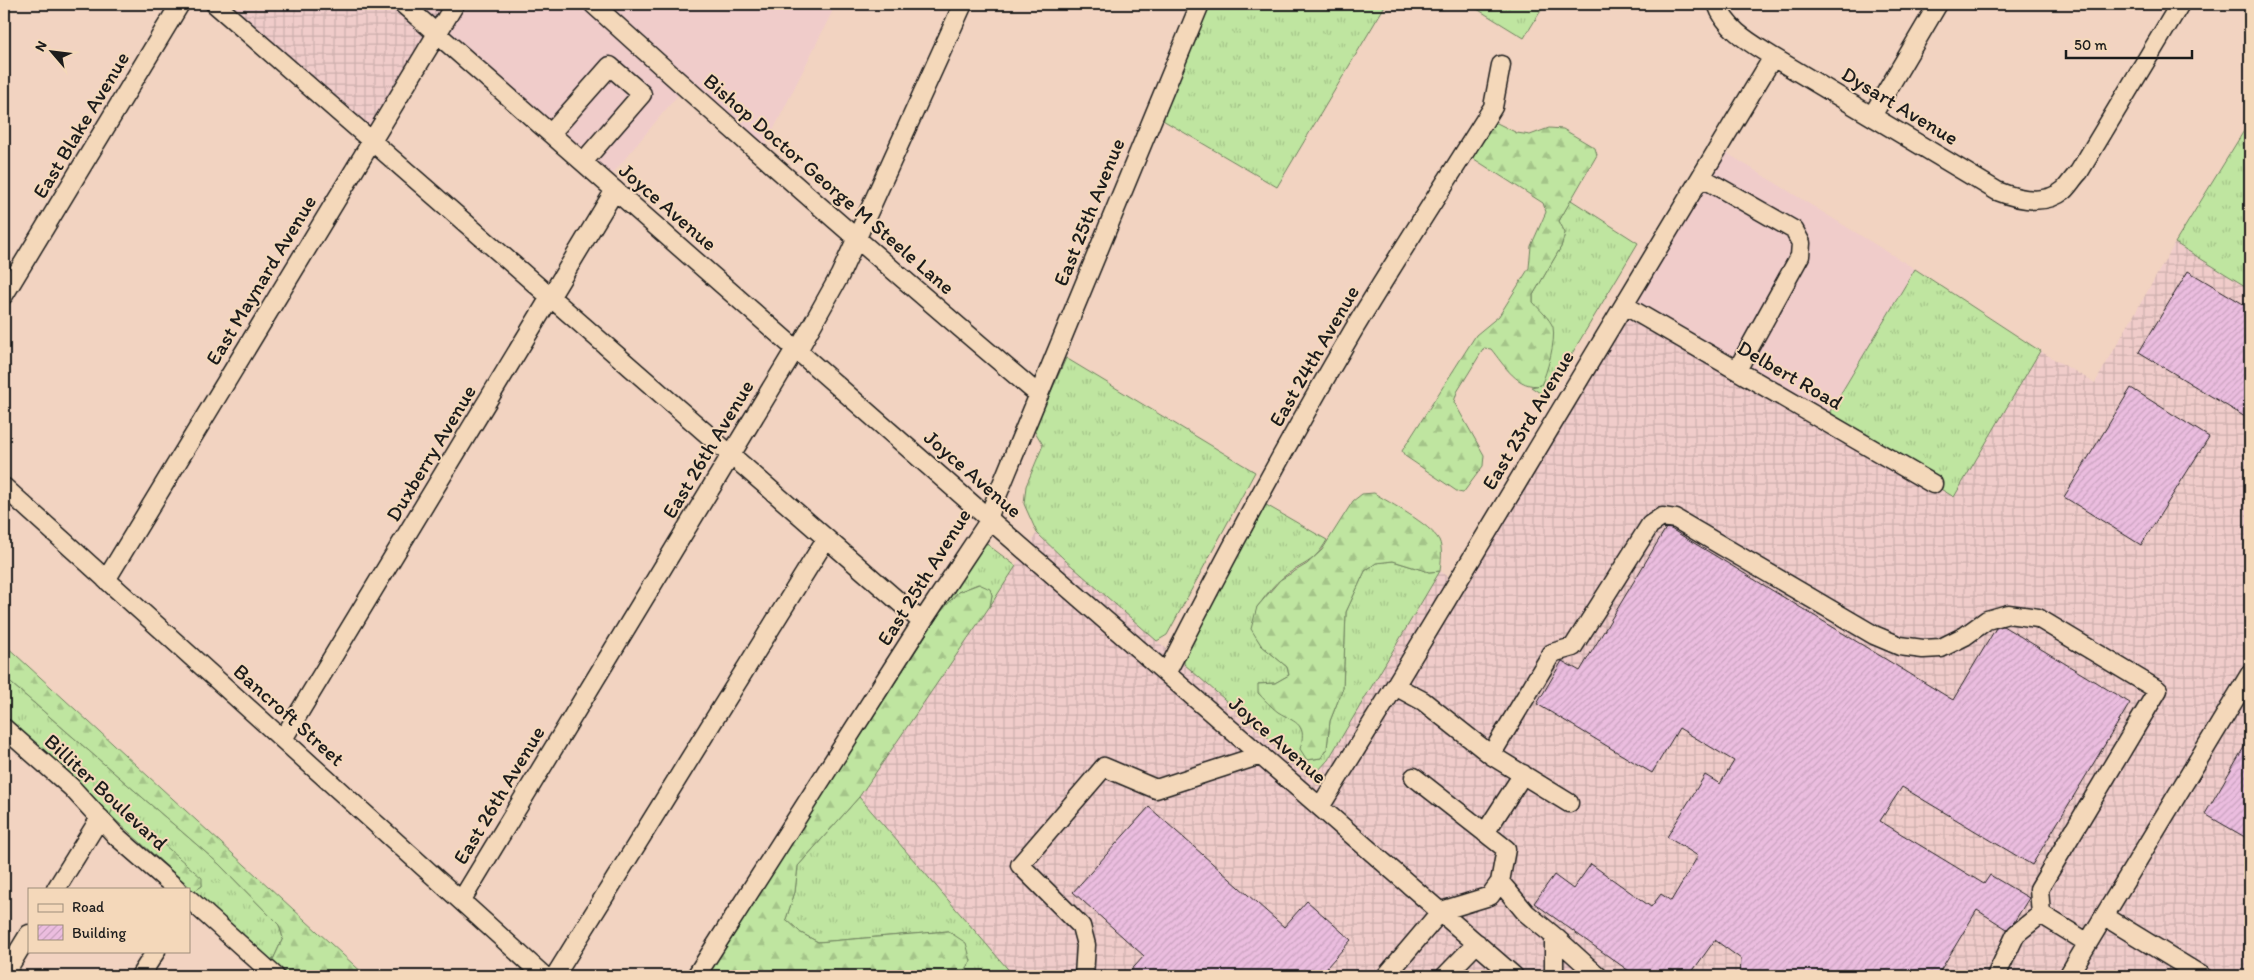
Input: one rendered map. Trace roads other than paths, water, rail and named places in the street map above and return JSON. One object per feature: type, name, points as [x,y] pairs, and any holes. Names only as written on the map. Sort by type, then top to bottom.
[{"type":"street","name":"East Blake Avenue","points":[[4,295],[180,4]]},
{"type":"street","points":[[215,4],[922,622]]},
{"type":"street","name":"Joyce Avenue","points":[[403,4],[989,519],[1514,976]]},
{"type":"street","name":"East Maynard Avenue","points":[[106,580],[454,4]]},
{"type":"street","name":"Bishop Doctor George M Steele Lane","points":[[593,4],[684,87],[938,310],[1039,395]]},
{"type":"street","name":"East 26th Avenue","points":[[461,901],[840,275],[963,4]]},
{"type":"street","name":"East 25th Avenue","points":[[696,976],[922,622],[987,524],[1200,4]]},
{"type":"street","name":"Dysart Avenue","points":[[1717,4],[1727,24],[1743,38],[1773,57],[1997,191],[2017,199],[2039,200],[2063,191],[2079,172],[2180,4]]},
{"type":"street","points":[[1872,116],[1938,4]]},
{"type":"street","name":"East 23rd Avenue","points":[[1320,807],[1395,686],[1773,57]]},
{"type":"street","name":"East 24th Avenue","points":[[1167,672],[1216,576],[1355,328],[1493,107],[1501,65]]},
{"type":"street","points":[[550,133],[610,66],[642,94],[583,162]]},
{"type":"street","points":[[1701,177],[1794,230],[1801,243],[1800,256],[1736,370]]},
{"type":"street","name":"Duxberry Avenue","points":[[283,739],[615,190]]},
{"type":"street","name":"Delbert Road","points":[[1624,305],[1933,484]]},
{"type":"street","name":"Bancroft Street","points":[[4,488],[544,976]]},
{"type":"street","points":[[1491,755],[1552,653],[1573,647],[1650,525],[1662,517],[1676,519],[1874,636],[1900,646],[1924,649],[1941,648],[1965,636],[1987,620],[2008,614],[2038,618],[2158,690],[2039,889],[2041,914]]},
{"type":"street","points":[[555,976],[826,539]]},
{"type":"street","points":[[2068,976],[2250,674]]},
{"type":"street","points":[[1395,686],[1423,701],[1491,755],[1569,803]]},
{"type":"street","name":"Billiter Boulevard","points":[[6,737],[71,787],[116,836],[176,888]]},
{"type":"street","points":[[1084,976],[1086,945],[1082,926],[1020,865],[1104,767],[1156,789],[1261,755]]},
{"type":"street","points":[[1485,833],[1523,774]]},
{"type":"street","points":[[1386,976],[1441,911],[1490,896],[1500,882],[1506,849],[1414,777]]},
{"type":"street","points":[[57,888],[100,818]]},
{"type":"street","points":[[1500,882],[1526,913],[1598,976]]},
{"type":"street","points":[[190,900],[275,976]]},
{"type":"street","points":[[2041,914],[2088,943]]},
{"type":"street","points":[[1996,976],[2016,934],[2041,914]]},
{"type":"street","points":[[2104,916],[2202,976]]},
{"type":"street","points":[[4,975],[28,936]]},
{"type":"street","points":[[1554,936],[1554,976]]},
{"type":"street","points":[[1446,976],[1477,943]]},
{"type":"street","points":[[140,976],[155,952]]}]
